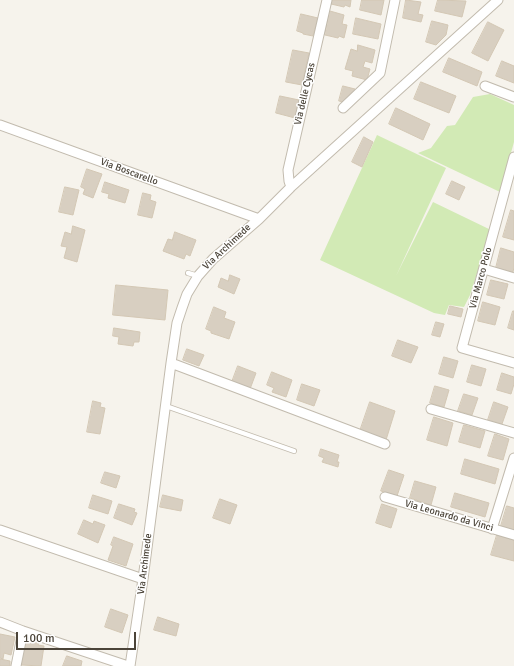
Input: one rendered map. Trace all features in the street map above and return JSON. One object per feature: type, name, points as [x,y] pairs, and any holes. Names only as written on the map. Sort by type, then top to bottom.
[{"type":"street","name":"Via delle Cycas","points":[[290,187],[288,170],[327,0]]},
{"type":"street","points":[[343,108],[380,73],[396,0]]},
{"type":"street","name":"Via Archimede","points":[[129,666],[143,579],[177,323],[187,294],[198,276],[212,259],[259,218],[290,187],[494,1]]},
{"type":"street","points":[[485,86],[514,97]]},
{"type":"street","name":"Via Boscarello","points":[[0,125],[259,218]]},
{"type":"street","name":"Via Marco Polo","points":[[514,156],[462,348],[514,363]]},
{"type":"street","points":[[484,269],[514,278]]},
{"type":"street","points":[[171,363],[384,444]]},
{"type":"street","points":[[431,409],[514,433]]},
{"type":"street","points":[[492,529],[514,458]]},
{"type":"street","name":"Via Leonardo da Vinci","points":[[385,497],[514,535]]},
{"type":"street","points":[[0,530],[143,579]]},
{"type":"street","points":[[0,622],[129,666]]},
{"type":"street","points":[[16,666],[23,631]]},
{"type":"lane","points":[[188,273],[198,276]]},
{"type":"lane","points":[[165,406],[294,451]]},
{"type":"green space","points":[[490,94],[514,105],[514,142],[500,192],[418,153],[431,148],[447,126],[455,125],[473,97]]},
{"type":"green space","points":[[377,135],[446,168],[396,276],[433,202],[491,230],[470,295],[464,307],[449,305],[445,315],[434,313],[320,260]]},
{"type":"building","points":[[332,0],[351,0],[350,7],[331,4]]},
{"type":"building","points":[[362,0],[384,0],[381,15],[360,10]]},
{"type":"building","points":[[406,0],[421,2],[418,14],[423,15],[421,22],[403,18]]},
{"type":"building","points":[[438,0],[466,1],[462,17],[435,11]]},
{"type":"building","points":[[330,11],[344,15],[342,24],[347,25],[344,38],[325,35]]},
{"type":"building","points":[[301,14],[318,18],[313,36],[297,31]]},
{"type":"building","points":[[356,18],[381,24],[378,39],[353,34]]},
{"type":"building","points":[[432,21],[448,25],[446,35],[436,45],[426,42]]},
{"type":"building","points":[[488,22],[504,30],[488,61],[472,53]]},
{"type":"building","points":[[358,45],[375,50],[372,63],[365,61],[363,67],[370,69],[367,80],[352,76],[353,71],[345,69],[351,49],[357,51]]},
{"type":"building","points":[[293,50],[309,53],[302,85],[286,82]]},
{"type":"building","points":[[449,58],[482,72],[477,86],[443,72]]},
{"type":"building","points":[[502,61],[514,66],[514,83],[496,76]]},
{"type":"building","points":[[421,82],[456,96],[449,113],[414,99]]},
{"type":"building","points":[[343,86],[355,89],[353,97],[347,103],[339,101]]},
{"type":"building","points":[[280,96],[299,100],[295,118],[276,113]]},
{"type":"building","points":[[396,108],[430,124],[423,140],[389,124]]},
{"type":"building","points":[[364,137],[373,142],[362,167],[352,162]]},
{"type":"building","points":[[87,169],[102,174],[93,198],[83,194],[85,189],[81,187]]},
{"type":"building","points":[[452,181],[465,187],[459,200],[446,194]]},
{"type":"building","points":[[105,182],[129,190],[125,203],[108,198],[109,194],[102,192]]},
{"type":"building","points":[[65,187],[79,190],[73,215],[59,212]]},
{"type":"building","points":[[143,193],[151,195],[150,200],[156,202],[152,218],[138,215]]},
{"type":"building","points":[[511,210],[514,211],[514,240],[503,237]]},
{"type":"building","points":[[73,226],[85,230],[77,262],[64,258],[67,247],[61,246],[65,232],[71,234]]},
{"type":"building","points":[[175,232],[196,240],[190,256],[186,254],[184,259],[163,251],[168,239],[172,240]]},
{"type":"building","points":[[501,248],[514,252],[513,272],[496,268]]},
{"type":"building","points":[[230,275],[240,279],[234,294],[218,287],[221,278],[228,281]]},
{"type":"building","points":[[491,280],[508,284],[504,299],[487,295]]},
{"type":"building","points":[[116,285],[168,290],[165,320],[113,315]]},
{"type":"building","points":[[483,302],[500,307],[495,325],[478,321]]},
{"type":"building","points":[[450,306],[463,309],[461,317],[448,314]]},
{"type":"building","points":[[214,307],[226,312],[224,318],[235,322],[229,339],[211,333],[211,331],[206,329]]},
{"type":"building","points":[[514,311],[514,330],[508,328]]},
{"type":"building","points":[[436,322],[444,324],[440,337],[432,335]]},
{"type":"building","points":[[114,328],[140,332],[139,342],[134,342],[133,346],[118,344],[119,337],[113,336]]},
{"type":"building","points":[[398,340],[418,347],[411,363],[392,356]]},
{"type":"building","points":[[187,349],[204,355],[199,366],[183,360]]},
{"type":"building","points":[[444,357],[458,361],[453,378],[439,374]]},
{"type":"building","points":[[472,365],[486,369],[481,386],[467,382]]},
{"type":"building","points":[[238,366],[256,373],[250,389],[232,382]]},
{"type":"building","points":[[272,372],[292,380],[286,397],[272,392],[274,388],[267,385]]},
{"type":"building","points":[[502,373],[514,377],[514,384],[511,394],[497,390]]},
{"type":"building","points":[[302,384],[320,390],[314,406],[297,400]]},
{"type":"building","points":[[435,386],[449,390],[444,407],[430,403]]},
{"type":"building","points":[[464,394],[478,398],[472,415],[458,411]]},
{"type":"building","points":[[93,401],[101,403],[100,407],[105,408],[100,434],[87,432]]},
{"type":"building","points":[[370,402],[395,411],[386,440],[360,431]]},
{"type":"building","points":[[494,402],[508,407],[502,424],[488,420]]},
{"type":"building","points":[[434,417],[453,423],[447,446],[427,440]]},
{"type":"building","points":[[464,425],[485,431],[480,448],[459,442]]},
{"type":"building","points":[[495,434],[509,439],[503,460],[488,456]]},
{"type":"building","points":[[321,449],[339,455],[337,462],[339,462],[338,467],[322,462],[324,458],[319,456]]},
{"type":"building","points":[[465,459],[499,469],[495,484],[461,474]]},
{"type":"building","points":[[389,470],[404,475],[397,496],[381,491]]},
{"type":"building","points":[[105,472],[120,476],[116,488],[101,483]]},
{"type":"building","points":[[415,481],[436,487],[431,505],[410,498]]},
{"type":"building","points":[[455,493],[489,503],[485,517],[451,507]]},
{"type":"building","points":[[93,495],[112,501],[108,514],[89,508]]},
{"type":"building","points":[[163,495],[183,500],[181,511],[160,507]]},
{"type":"building","points":[[220,499],[237,505],[230,524],[213,518]]},
{"type":"building","points":[[119,504],[135,509],[134,512],[137,513],[132,525],[114,518]]},
{"type":"building","points":[[382,504],[397,509],[391,528],[376,523]]},
{"type":"building","points":[[507,506],[514,508],[514,530],[501,526]]},
{"type":"building","points":[[84,520],[93,524],[94,521],[105,525],[98,543],[78,534]]},
{"type":"building","points":[[497,535],[514,540],[514,561],[491,555]]},
{"type":"building","points":[[114,537],[133,544],[126,566],[108,560],[113,546],[111,545]]},
{"type":"building","points":[[111,609],[128,615],[122,633],[105,627]]},
{"type":"building","points":[[158,617],[179,624],[176,636],[154,630]]},
{"type":"building","points":[[0,634],[15,637],[11,655],[4,653],[3,659],[0,658]]},
{"type":"building","points":[[25,640],[39,643],[38,645],[44,646],[41,666],[21,665]]},
{"type":"building","points":[[67,656],[82,661],[81,666],[63,666]]},
{"type":"building","points":[[0,659],[10,661],[10,666],[0,666]]}]
